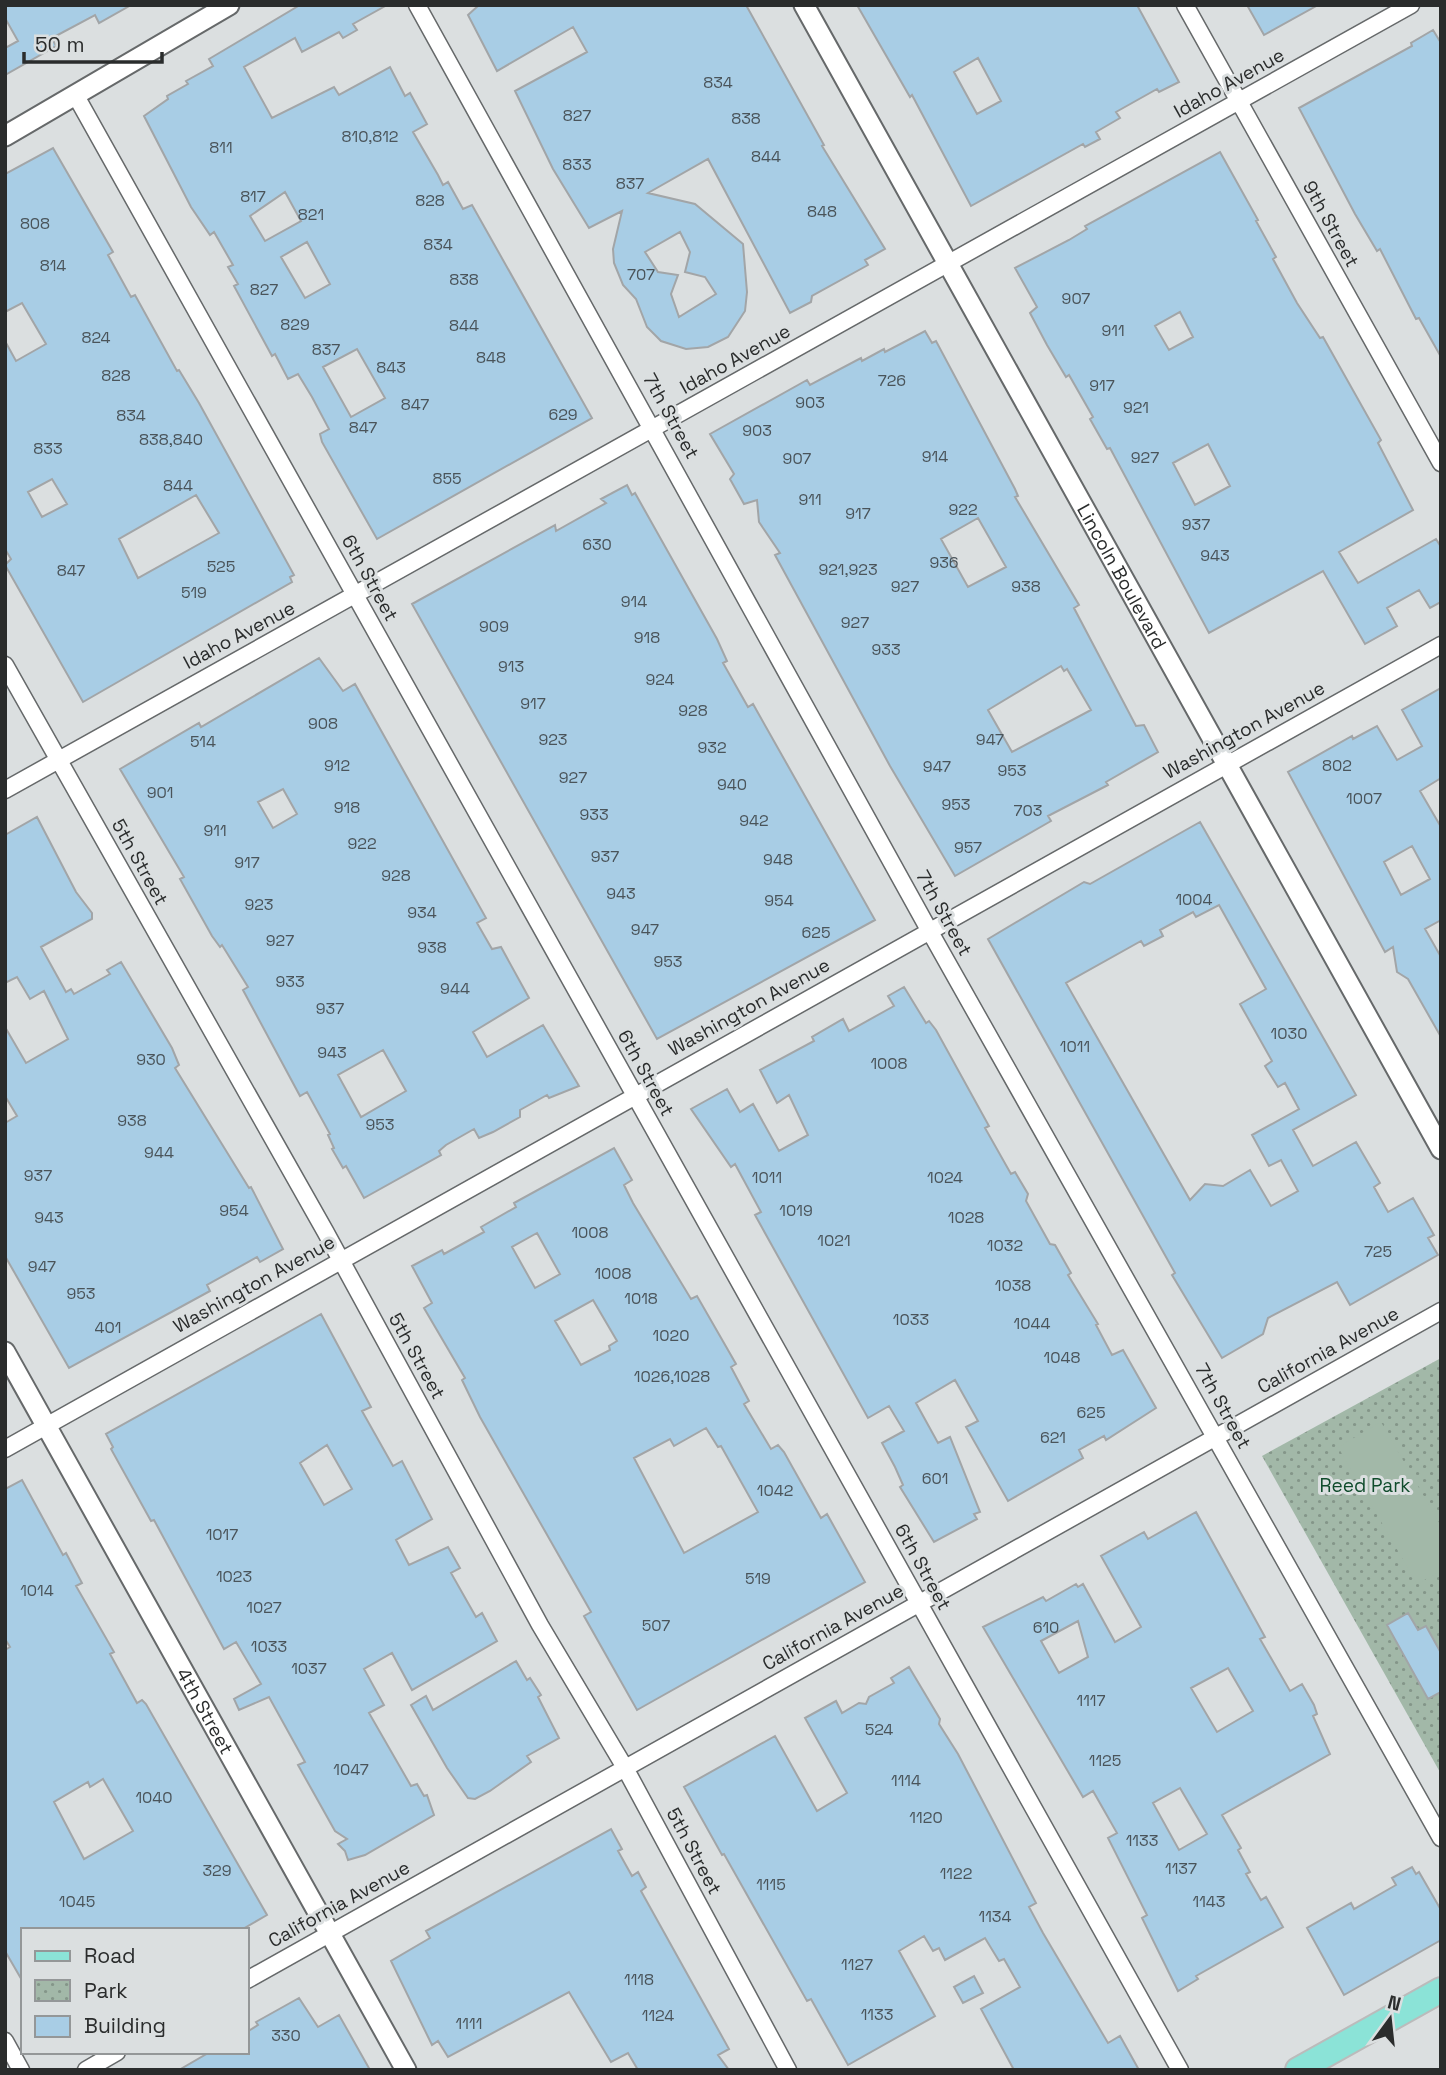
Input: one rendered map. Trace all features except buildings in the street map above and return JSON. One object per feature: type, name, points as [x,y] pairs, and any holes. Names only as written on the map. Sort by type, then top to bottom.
[{"type":"main road","points":[[1298,2070],[1441,1990]]},
{"type":"street","points":[[5,136],[229,5]]},
{"type":"street","name":"7th Street","points":[[417,5],[929,930],[1441,1838]]},
{"type":"street","name":"Lincoln Boulevard","points":[[804,5],[1441,1149]]},
{"type":"street","name":"9th Street","points":[[1185,5],[1441,463]]},
{"type":"street","name":"Idaho Avenue","points":[[5,790],[1410,5]]},
{"type":"street","name":"6th Street","points":[[76,96],[1180,2070]]},
{"type":"street","name":"Washington Avenue","points":[[5,1449],[341,1260],[492,1179],[635,1095],[1441,645]]},
{"type":"street","name":"5th Street","points":[[5,665],[341,1260],[540,1625],[624,1766],[788,2070]]},
{"type":"street","name":"California Avenue","points":[[248,1978],[1441,1311]]},
{"type":"street","name":"4th Street","points":[[5,1352],[406,2070]]},
{"type":"street","points":[[5,2041],[22,2070]]},
{"type":"street","points":[[86,2070],[114,2054]]},
{"type":"green space","name":"Reed Park","points":[[1441,1358],[1441,1774],[1262,1456]]},
{"type":"green space","points":[[1381,1422],[1441,1526],[1441,1571],[1417,1584],[1338,1447]]}]
